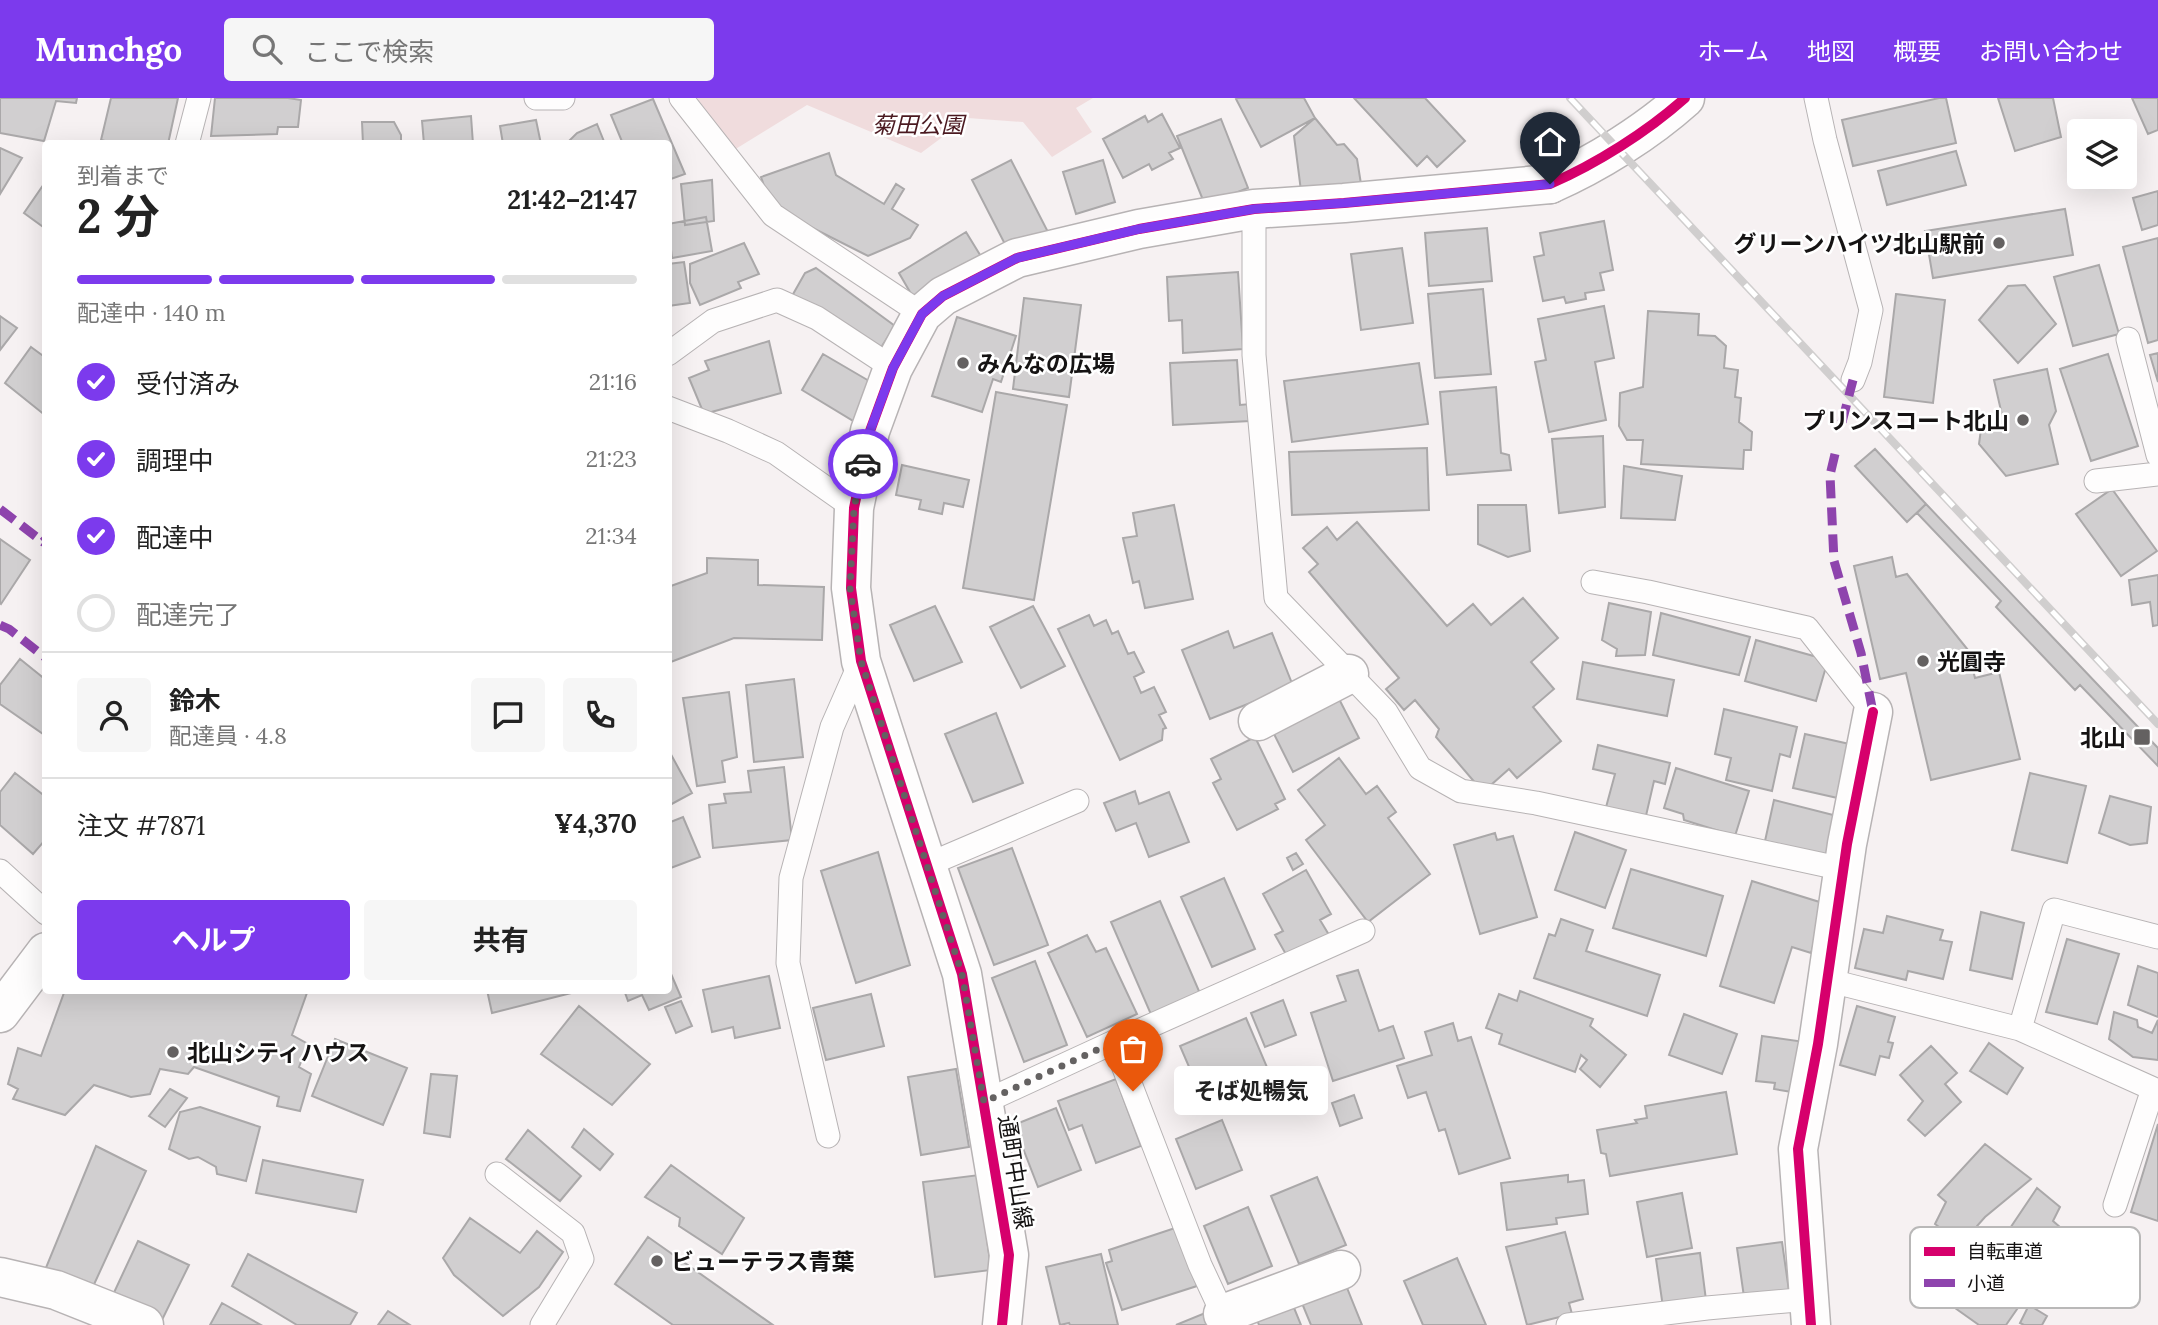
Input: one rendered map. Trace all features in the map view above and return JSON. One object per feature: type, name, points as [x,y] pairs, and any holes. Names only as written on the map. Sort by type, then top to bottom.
[{"type":"street","name":"通町中山線","points":[[1002,1325],[1009,1255],[962,974],[861,661],[850,588],[854,508],[870,431],[893,368],[922,314],[943,296],[1017,258],[1139,229],[1254,209],[1550,184],[1572,175],[1638,134],[1675,101]]},
{"type":"street","points":[[1258,721],[1349,674]]},
{"type":"street","points":[[1810,1312],[1798,1149],[1818,1044],[1843,869],[1874,712]]},
{"type":"street","points":[[0,1013],[42,957]]},
{"type":"street","points":[[1225,1319],[1340,1270]]},
{"type":"street","points":[[0,1277],[56,1290],[144,1325]]},
{"type":"lane","points":[[188,140],[199,98]]},
{"type":"lane","points":[[536,98],[563,98]]},
{"type":"lane","points":[[681,98],[773,215],[922,314]]},
{"type":"lane","points":[[1816,98],[1871,310],[1860,362],[1853,380]]},
{"type":"lane","points":[[1254,209],[1254,355],[1276,598],[1386,712],[1420,768],[1461,791],[1536,803],[1843,869]]},
{"type":"lane","points":[[672,351],[713,321],[777,300],[817,318],[893,368]]},
{"type":"lane","points":[[2128,339],[2158,455]]},
{"type":"lane","points":[[672,410],[776,453],[854,508]]},
{"type":"lane","points":[[2096,481],[2158,474]]},
{"type":"lane","points":[[1593,582],[1807,628],[1874,712]]},
{"type":"lane","points":[[828,1136],[788,963],[791,878],[832,727],[861,661]]},
{"type":"lane","points":[[927,865],[1077,801]]},
{"type":"lane","points":[[0,871],[42,909]]},
{"type":"lane","points":[[2020,1030],[2054,910],[2158,937]]},
{"type":"lane","points":[[984,1102],[1363,931]]},
{"type":"lane","points":[[1827,981],[2020,1030],[2155,1090],[2115,1205]]},
{"type":"lane","points":[[1114,1042],[1200,1265],[1225,1319]]},
{"type":"lane","points":[[497,1174],[573,1233],[582,1259],[542,1325]]},
{"type":"lane","points":[[1568,1325],[1707,1308],[1810,1312]]},
{"type":"green space","name":"菊田公園","points":[[697,98],[1093,98],[1076,108],[1092,132],[1052,157],[1023,122],[968,118],[921,153],[807,105],[734,150]]},
{"type":"building","points":[[0,98],[77,98],[76,103],[56,101],[44,140],[0,133]]},
{"type":"building","points":[[111,98],[178,98],[169,140],[101,140]]},
{"type":"building","points":[[215,98],[301,100],[298,127],[278,127],[277,134],[211,136]]},
{"type":"building","points":[[1304,98],[1315,118],[1261,147],[1236,99]]},
{"type":"building","points":[[1354,98],[1425,98],[1465,141],[1437,167],[1427,156],[1417,166]]},
{"type":"building","points":[[1946,98],[1956,143],[1853,166],[1842,120]]},
{"type":"building","points":[[1998,98],[2053,98],[2061,137],[2015,151]]},
{"type":"building","points":[[2132,98],[2158,98],[2158,130],[2148,134]]},
{"type":"building","points":[[653,99],[670,140],[621,140],[611,115]]},
{"type":"building","points":[[1162,114],[1180,148],[1169,153],[1173,159],[1152,170],[1149,164],[1123,178],[1103,139],[1145,116],[1148,122]]},
{"type":"building","points":[[471,116],[473,140],[424,140],[422,121]]},
{"type":"building","points":[[1315,118],[1337,145],[1344,144],[1357,159],[1361,184],[1301,191],[1294,136]]},
{"type":"building","points":[[1221,119],[1248,188],[1205,205],[1177,136]]},
{"type":"building","points":[[536,120],[540,140],[502,140],[500,126]]},
{"type":"building","points":[[362,122],[394,122],[401,135],[401,140],[363,140]]},
{"type":"building","points":[[597,124],[603,140],[570,140],[577,133]]},
{"type":"building","points":[[672,144],[685,174],[672,179]]},
{"type":"building","points":[[0,148],[22,158],[0,194]]},
{"type":"building","points":[[1956,151],[1966,185],[1887,205],[1878,171]]},
{"type":"building","points":[[829,153],[836,175],[884,204],[896,184],[904,189],[892,209],[918,225],[910,238],[868,256],[771,207],[761,177]]},
{"type":"building","points":[[1011,160],[1049,234],[1010,254],[972,180]]},
{"type":"building","points":[[1103,160],[1115,202],[1076,214],[1063,172]]},
{"type":"building","points":[[712,180],[714,221],[685,225],[681,184]]},
{"type":"building","points":[[42,187],[42,226],[24,213]]},
{"type":"building","points":[[2158,191],[2158,225],[2142,230],[2133,198]]},
{"type":"building","name":"グリーンハイツ北山駅前","points":[[2065,209],[2073,255],[1933,278],[1925,231]]},
{"type":"building","points":[[706,217],[712,251],[672,258],[672,223]]},
{"type":"building","points":[[1604,221],[1613,270],[1600,273],[1604,290],[1585,293],[1586,299],[1566,303],[1564,297],[1543,301],[1534,257],[1544,255],[1540,233]]},
{"type":"building","points":[[1487,228],[1492,281],[1429,286],[1425,233]]},
{"type":"building","points":[[966,232],[985,263],[917,304],[899,273]]},
{"type":"building","points":[[2158,238],[2158,340],[2148,343],[2123,247]]},
{"type":"building","points":[[744,243],[759,274],[738,282],[741,288],[700,305],[690,283],[690,264]]},
{"type":"building","points":[[1402,248],[1413,323],[1361,330],[1351,254]]},
{"type":"building","points":[[684,262],[690,303],[672,305],[672,264]]},
{"type":"building","points":[[2099,265],[2119,334],[2073,346],[2054,277]]},
{"type":"building","points":[[816,268],[895,326],[880,349],[792,296],[805,273]]},
{"type":"building","points":[[1238,272],[1243,349],[1183,353],[1182,320],[1169,321],[1167,277]]},
{"type":"building","points":[[2025,285],[2056,324],[2018,363],[1979,320],[2008,286]]},
{"type":"building","points":[[1483,289],[1491,374],[1435,378],[1428,294]]},
{"type":"building","points":[[1896,294],[1945,300],[1933,403],[1884,397]]},
{"type":"building","points":[[1024,298],[1081,305],[1069,397],[1013,389]]},
{"type":"building","points":[[1604,306],[1614,358],[1595,362],[1606,420],[1549,432],[1535,362],[1546,360],[1538,319]]},
{"type":"building","points":[[1648,311],[1699,314],[1698,335],[1715,336],[1726,346],[1724,368],[1738,370],[1735,397],[1741,398],[1739,422],[1752,432],[1751,450],[1744,450],[1743,469],[1641,464],[1643,440],[1627,440],[1619,426],[1620,393],[1643,387]]},
{"type":"building","points":[[0,316],[17,328],[0,350]]},
{"type":"building","points":[[957,317],[1016,336],[1001,382],[993,379],[982,412],[932,396]]},
{"type":"building","points":[[769,341],[781,393],[704,414],[689,378],[709,370],[705,361]]},
{"type":"building","points":[[31,347],[42,355],[42,413],[5,383]]},
{"type":"building","points":[[2158,353],[2158,382],[2150,355]]},
{"type":"building","points":[[823,354],[876,385],[855,422],[802,390]]},
{"type":"building","points":[[2108,354],[2138,446],[2091,461],[2060,369]]},
{"type":"building","points":[[1237,360],[1240,405],[1250,404],[1250,421],[1173,425],[1170,363]]},
{"type":"building","points":[[1419,363],[1428,424],[1292,442],[1284,381]]},
{"type":"building","name":"プリンスコート北山","points":[[2047,369],[2056,411],[2049,425],[2058,464],[2006,476],[1979,444],[1981,429],[2002,415],[1994,380]]},
{"type":"building","points":[[1496,387],[1501,453],[1509,455],[1511,470],[1447,475],[1440,392]]},
{"type":"building","points":[[996,392],[1067,405],[1034,600],[963,588]]},
{"type":"building","points":[[1603,436],[1605,507],[1559,513],[1552,439]]},
{"type":"building","points":[[1427,448],[1429,510],[1292,515],[1289,452]]},
{"type":"building","points":[[1875,449],[1926,504],[1907,522],[1855,466]]},
{"type":"building","points":[[902,465],[969,480],[963,507],[944,503],[942,514],[919,509],[921,500],[896,495]]},
{"type":"building","points":[[1624,466],[1682,476],[1675,520],[1621,518]]},
{"type":"building","points":[[2112,489],[2157,551],[2121,576],[2076,514]]},
{"type":"building","points":[[1926,504],[2158,748],[2158,766],[2080,685],[2075,690],[1996,607],[2001,601],[1917,513]]},
{"type":"building","points":[[1174,505],[1193,599],[1145,608],[1139,581],[1133,583],[1123,538],[1137,536],[1133,513]]},
{"type":"building","points":[[1478,505],[1526,505],[1530,551],[1508,557],[1478,544]]},
{"type":"building","points":[[1357,522],[1447,626],[1473,604],[1491,625],[1523,598],[1558,638],[1531,662],[1554,689],[1533,707],[1561,741],[1517,778],[1509,769],[1483,792],[1436,737],[1439,729],[1415,700],[1404,710],[1386,689],[1399,678],[1309,572],[1318,564],[1303,548],[1327,527],[1337,540]]},
{"type":"building","points":[[0,539],[30,560],[1,604],[0,603]]},
{"type":"building","name":"光圓寺","points":[[1892,557],[1896,577],[1907,574],[1968,650],[1975,678],[1999,672],[2020,759],[1931,780],[1906,673],[1880,679],[1854,566]]},
{"type":"building","points":[[707,558],[758,560],[758,585],[824,587],[822,640],[734,638],[672,661],[672,586],[707,573]]},
{"type":"building","points":[[2158,575],[2158,625],[2153,626],[2150,602],[2132,605],[2129,580]]},
{"type":"building","points":[[1609,603],[1651,612],[1645,655],[1616,656],[1617,649],[1602,640]]},
{"type":"building","points":[[935,606],[962,662],[914,681],[890,625]]},
{"type":"building","points":[[1033,606],[1065,666],[1021,688],[990,627]]},
{"type":"building","points":[[1661,613],[1750,637],[1739,675],[1653,655]]},
{"type":"building","points":[[1089,615],[1094,626],[1106,620],[1112,634],[1118,631],[1128,654],[1134,652],[1144,672],[1134,677],[1141,693],[1154,687],[1166,712],[1159,715],[1166,728],[1163,729],[1162,740],[1120,760],[1058,629]]},
{"type":"building","points":[[1228,631],[1234,648],[1272,633],[1293,686],[1210,719],[1182,650]]},
{"type":"building","points":[[1756,640],[1828,660],[1816,701],[1745,681]]},
{"type":"building","points":[[20,659],[42,677],[42,733],[0,704],[0,685]]},
{"type":"building","points":[[1583,662],[1674,680],[1667,716],[1577,699]]},
{"type":"building","points":[[794,679],[803,757],[754,762],[746,685]]},
{"type":"building","points":[[729,692],[737,757],[722,761],[725,782],[697,786],[683,698]]},
{"type":"building","points":[[1337,695],[1359,738],[1293,772],[1271,728]]},
{"type":"building","points":[[1724,709],[1797,727],[1790,757],[1780,754],[1772,791],[1726,780],[1731,758],[1715,754]]},
{"type":"building","points":[[996,713],[1023,783],[973,802],[945,734]]},
{"type":"building","points":[[1805,734],[1854,745],[1842,799],[1793,788]]},
{"type":"building","points":[[1255,737],[1285,799],[1275,804],[1278,809],[1237,830],[1213,783],[1221,779],[1211,759]]},
{"type":"building","points":[[1598,745],[1670,763],[1665,784],[1654,781],[1645,820],[1605,811],[1615,774],[1593,769]]},
{"type":"building","points":[[672,756],[692,793],[672,804]]},
{"type":"building","points":[[1339,758],[1366,794],[1377,786],[1396,812],[1388,818],[1430,874],[1368,922],[1306,840],[1325,825],[1298,790]]},
{"type":"building","points":[[784,767],[792,840],[713,848],[709,805],[726,803],[724,794],[751,792],[748,771]]},
{"type":"building","points":[[1676,768],[1749,791],[1735,836],[1684,820],[1683,814],[1664,808]]},
{"type":"building","points":[[15,773],[42,794],[42,844],[33,854],[0,825],[0,792]]},
{"type":"building","points":[[2030,773],[2086,786],[2067,863],[2012,850]]},
{"type":"building","points":[[1135,791],[1139,804],[1169,792],[1189,842],[1149,857],[1136,823],[1116,831],[1104,803]]},
{"type":"building","points":[[2110,796],[2151,807],[2147,843],[2130,845],[2099,833]]},
{"type":"building","points":[[1774,800],[1845,818],[1836,858],[1765,841]]},
{"type":"building","points":[[683,817],[700,857],[672,868],[672,821]]},
{"type":"building","points":[[1575,832],[1626,850],[1605,908],[1555,890]]},
{"type":"building","points":[[1495,833],[1497,840],[1513,836],[1537,917],[1480,934],[1454,845]]},
{"type":"building","points":[[1012,848],[1048,945],[994,965],[958,868]]},
{"type":"building","points":[[878,852],[910,965],[856,983],[821,871]]},
{"type":"building","points":[[1296,853],[1303,864],[1293,870],[1287,858]]},
{"type":"building","points":[[1631,869],[1723,896],[1706,956],[1613,928]]},
{"type":"building","points":[[1306,870],[1331,914],[1320,920],[1329,935],[1288,958],[1275,935],[1283,931],[1263,894]]},
{"type":"building","points":[[1224,878],[1255,949],[1212,967],[1181,897]]},
{"type":"building","points":[[1752,881],[1826,904],[1811,953],[1792,947],[1774,1003],[1720,986]]},
{"type":"building","points":[[1160,901],[1202,998],[1153,1019],[1111,922]]},
{"type":"building","points":[[1981,912],[2024,923],[2012,979],[1970,970]]},
{"type":"building","points":[[1887,916],[1943,930],[1940,940],[1952,942],[1943,979],[1908,971],[1906,980],[1855,968],[1864,929],[1883,933]]},
{"type":"building","points":[[1561,919],[1593,930],[1586,951],[1660,975],[1647,1016],[1534,978],[1549,934],[1555,936]]},
{"type":"building","points":[[1087,935],[1096,952],[1106,948],[1137,1014],[1087,1037],[1048,953]]},
{"type":"building","points":[[2067,939],[2119,954],[2097,1024],[2046,1012]]},
{"type":"building","points":[[1035,961],[1067,1045],[1024,1062],[992,978]]},
{"type":"building","points":[[2138,966],[2158,973],[2158,1017],[2128,1005]]},
{"type":"building","points":[[1358,970],[1379,1031],[1393,1026],[1404,1058],[1333,1081],[1311,1013],[1346,1001],[1337,976]]},
{"type":"building","points":[[672,976],[681,997],[649,1010],[642,995],[628,1001],[625,994],[672,994]]},
{"type":"building","points":[[769,976],[780,1028],[735,1038],[733,1027],[712,1032],[703,990]]},
{"type":"building","points":[[1520,991],[1593,1019],[1590,1026],[1626,1055],[1600,1087],[1580,1069],[1587,1060],[1581,1055],[1575,1072],[1499,1044],[1502,1034],[1486,1028],[1499,994],[1517,1001]]},
{"type":"building","name":"北山シティハウス","points":[[64,994],[307,994],[292,1035],[308,1044],[299,1067],[311,1074],[300,1111],[277,1106],[279,1097],[194,1067],[188,1074],[160,1069],[150,1094],[131,1097],[94,1085],[65,1115],[13,1099],[18,1089],[8,1084],[18,1048],[41,1056]]},
{"type":"building","points":[[488,994],[567,994],[492,1013]]},
{"type":"building","points":[[871,994],[884,1046],[826,1060],[813,1008]]},
{"type":"building","points":[[1283,1000],[1296,1035],[1265,1047],[1251,1013]]},
{"type":"building","points":[[681,1001],[692,1026],[676,1033],[665,1007]]},
{"type":"building","points":[[579,1006],[650,1064],[612,1105],[541,1054]]},
{"type":"building","points":[[1857,1006],[1895,1017],[1888,1042],[1893,1043],[1889,1058],[1880,1056],[1875,1075],[1840,1065]]},
{"type":"building","points":[[2114,1012],[2137,1020],[2138,1027],[2152,1033],[2158,1020],[2158,1060],[2133,1057],[2109,1039]]},
{"type":"building","points":[[1684,1014],[1737,1034],[1722,1074],[1669,1055]]},
{"type":"building","points":[[1246,1018],[1275,1086],[1209,1113],[1180,1046]]},
{"type":"building","points":[[1453,1023],[1458,1041],[1471,1037],[1510,1158],[1459,1174],[1445,1129],[1439,1131],[1426,1092],[1408,1098],[1397,1066],[1432,1055],[1425,1032]]},
{"type":"building","points":[[1762,1036],[1805,1042],[1798,1093],[1774,1089],[1775,1083],[1756,1081]]},
{"type":"building","points":[[335,1039],[407,1068],[383,1125],[312,1096]]},
{"type":"building","points":[[1989,1043],[2023,1068],[2007,1094],[1970,1071]]},
{"type":"building","points":[[1931,1046],[1957,1073],[1945,1084],[1961,1102],[1925,1136],[1908,1120],[1923,1101],[1900,1075]]},
{"type":"building","points":[[956,1069],[969,1147],[921,1155],[908,1077]]},
{"type":"building","points":[[431,1074],[457,1076],[450,1137],[424,1133]]},
{"type":"building","points":[[1116,1079],[1141,1146],[1096,1163],[1082,1125],[1069,1130],[1058,1101]]},
{"type":"building","points":[[170,1089],[187,1098],[165,1127],[149,1116]]},
{"type":"building","points":[[1726,1092],[1737,1154],[1610,1176],[1606,1154],[1601,1153],[1597,1130],[1637,1123],[1635,1120],[1647,1118],[1645,1106]]},
{"type":"building","points":[[1354,1095],[1362,1118],[1340,1126],[1332,1103]]},
{"type":"building","points":[[200,1107],[260,1127],[246,1181],[217,1174],[216,1167],[198,1157],[189,1159],[169,1149],[180,1112]]},
{"type":"building","points":[[1056,1108],[1081,1170],[1038,1187],[1014,1125]]},
{"type":"building","points":[[1222,1120],[1242,1170],[1196,1189],[1176,1139]]},
{"type":"building","points":[[2158,1124],[2158,1221],[2131,1212]]},
{"type":"building","points":[[584,1129],[613,1154],[600,1170],[572,1147]]},
{"type":"building","points":[[528,1130],[581,1176],[560,1201],[506,1159]]},
{"type":"building","points":[[1985,1144],[2031,1179],[1977,1227],[1939,1227],[1935,1224],[1946,1202],[1938,1195]]},
{"type":"building","points":[[96,1146],[146,1171],[91,1291],[43,1275]]},
{"type":"building","points":[[263,1160],[363,1180],[356,1212],[256,1193]]},
{"type":"building","points":[[671,1165],[744,1218],[722,1254],[679,1226],[680,1218],[645,1197]]},
{"type":"building","points":[[979,1175],[991,1270],[935,1277],[923,1182]]},
{"type":"building","points":[[1568,1175],[1568,1182],[1584,1180],[1588,1214],[1556,1218],[1557,1224],[1507,1230],[1501,1183]]},
{"type":"building","points":[[1317,1177],[1346,1245],[1299,1264],[1271,1196]]},
{"type":"building","points":[[2037,1188],[2060,1207],[2053,1221],[2060,1227],[2011,1227]]},
{"type":"building","points":[[1682,1193],[1692,1248],[1647,1257],[1637,1202]]},
{"type":"building","points":[[1248,1207],[1272,1266],[1228,1284],[1204,1226]]},
{"type":"building","points":[[470,1218],[520,1253],[537,1231],[563,1252],[539,1287],[503,1316],[454,1275],[443,1258]]},
{"type":"building","points":[[1178,1227],[1197,1286],[1122,1310],[1106,1263],[1112,1261],[1109,1250]]},
{"type":"building","points":[[1565,1232],[1583,1299],[1569,1303],[1572,1314],[1527,1325],[1506,1247]]},
{"type":"building","name":"ビューテラス青葉","points":[[648,1237],[773,1325],[673,1325],[615,1284]]},
{"type":"building","points":[[138,1241],[189,1265],[161,1322],[111,1299]]},
{"type":"building","points":[[1782,1242],[1790,1298],[1745,1304],[1737,1248]]},
{"type":"building","points":[[1700,1253],[1707,1308],[1664,1314],[1656,1259]]},
{"type":"building","points":[[248,1254],[357,1313],[350,1325],[297,1325],[232,1286]]},
{"type":"building","points":[[1101,1254],[1118,1325],[1060,1325],[1046,1267]]},
{"type":"building","points":[[1457,1258],[1486,1325],[1423,1325],[1404,1281]]},
{"type":"building","points":[[1343,1278],[1362,1325],[1311,1325],[1299,1296]]},
{"type":"building","points":[[1290,1298],[1301,1325],[1259,1325],[1254,1312]]},
{"type":"building","points":[[222,1303],[261,1325],[210,1325]]},
{"type":"building","points":[[1955,1308],[2018,1308],[2006,1325],[1979,1325]]},
{"type":"building","points":[[2028,1308],[2034,1308],[2047,1316],[2042,1325],[2020,1323]]},
{"type":"building","points":[[388,1311],[410,1325],[378,1325]]},
{"type":"building","points":[[1210,1311],[1216,1325],[1176,1325]]},
{"type":"railway","points":[[1570,98],[2158,724]]},
{"type":"marked path","points":[[1842,422],[1853,380]]},
{"type":"marked path","points":[[1835,454],[1830,475],[1834,561],[1861,653],[1873,712]]},
{"type":"marked path","points":[[0,509],[42,541]]},
{"type":"marked path","points":[[0,625],[42,655]]},
{"type":"cycle path","points":[[1002,1325],[1009,1255],[962,974],[861,661],[851,588],[854,508],[870,431],[893,368],[922,314],[943,296],[1017,258],[1139,229],[1254,209],[1550,184],[1620,146],[1685,98]]},
{"type":"cycle path","points":[[1811,1325],[1798,1149],[1818,1044],[1847,844],[1873,712]]},
{"type":"way so far","points":[[863,464],[854,508],[850,588],[861,661],[962,974],[984,1102],[1114,1042],[1133,1091]]},
{"type":"place","name":"グリーンハイツ北山駅前","points":[[1999,243]]},
{"type":"place","name":"みんなの広場","points":[[963,363]]},
{"type":"place","name":"プリンスコート北山","points":[[2023,420]]},
{"type":"place","name":"光圓寺","points":[[1923,661]]},
{"type":"place","name":"北山","points":[[2142,737]]},
{"type":"place","name":"北山シティハウス","points":[[173,1052]]},
{"type":"place","name":"そば処暢気","points":[[1133,1091]]},
{"type":"place","name":"ビューテラス青葉","points":[[657,1261]]},
{"type":"route","points":[[863,464],[870,431],[893,368],[922,314],[943,296],[1017,258],[1139,229],[1254,209],[1550,184]]}]
